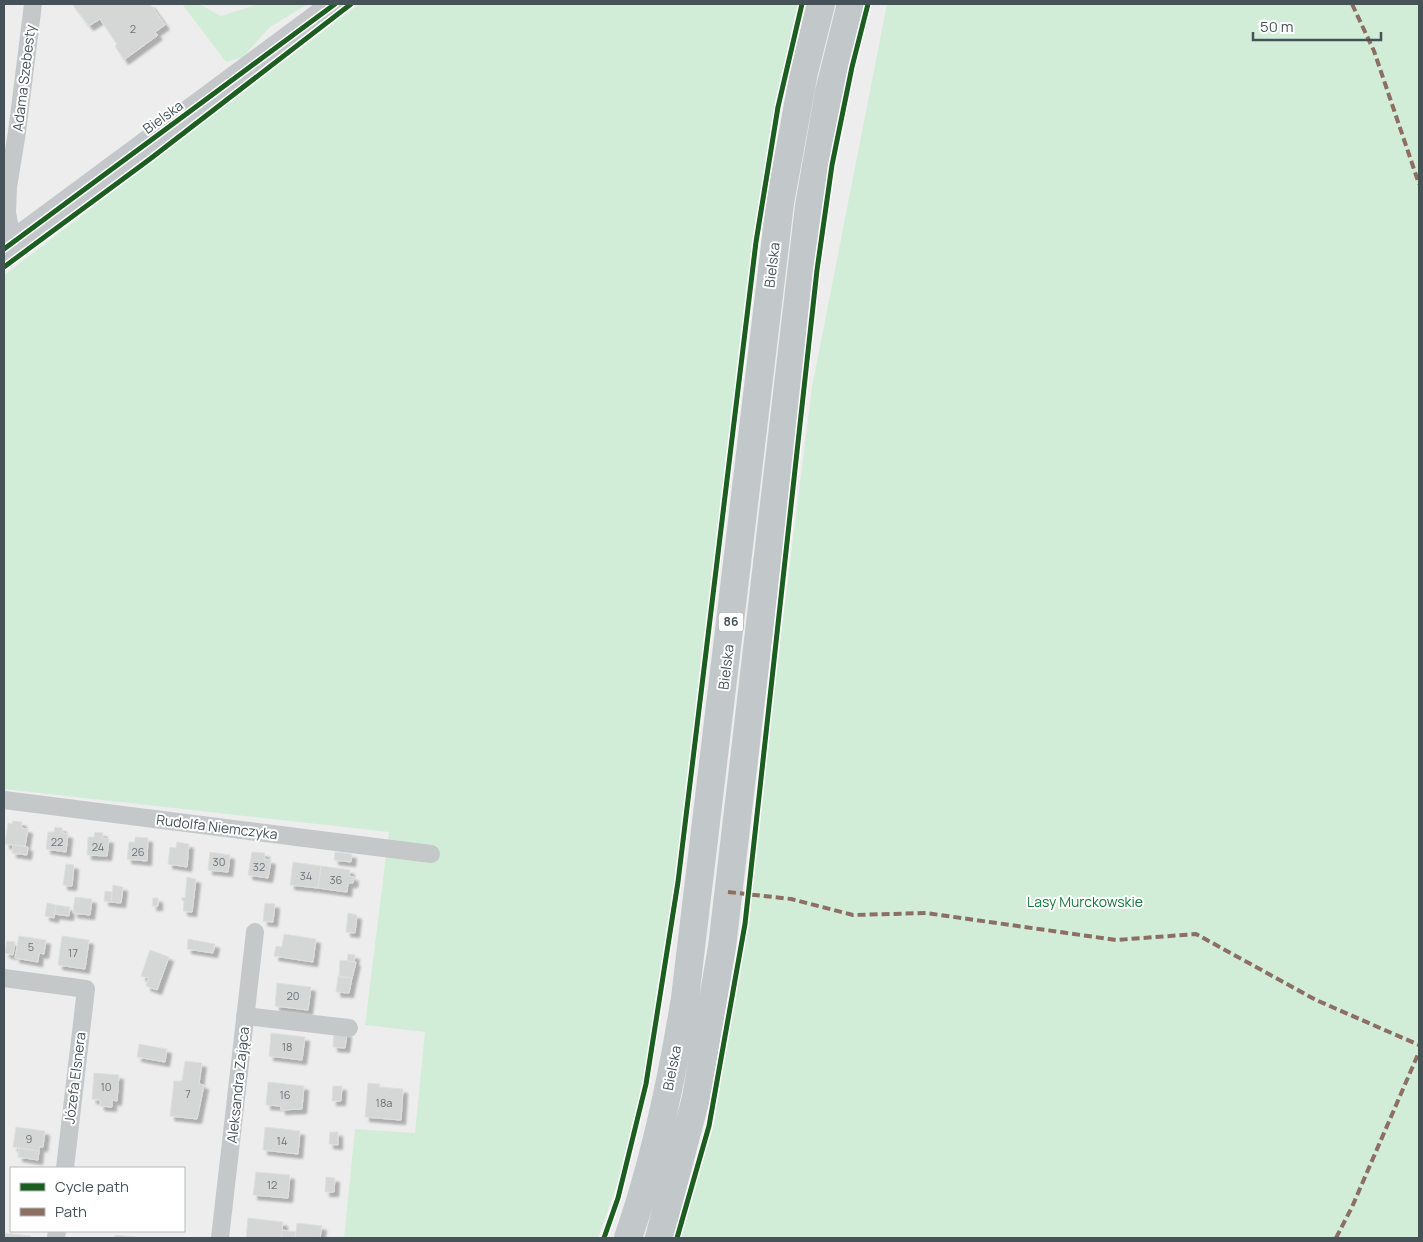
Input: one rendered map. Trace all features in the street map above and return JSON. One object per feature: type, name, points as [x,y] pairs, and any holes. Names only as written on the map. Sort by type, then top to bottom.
[{"type":"main road","name":"Bielska","points":[[628,1238],[645,1187],[660,1124],[685,998],[700,889],[778,222],[802,81],[821,4]]},
{"type":"main road","name":"Bielska","points":[[659,1238],[696,1098],[722,947],[809,206],[829,92],[851,4]]},
{"type":"street","name":"Adama Szebesty","points":[[8,245],[8,187],[33,4]]},
{"type":"street","name":"Bielska","points":[[8,245],[335,4]]},
{"type":"street","name":"Rudolfa Niemczyka","points":[[4,800],[431,854]]},
{"type":"street","name":"Aleksandra Zająca","points":[[220,1238],[255,932]]},
{"type":"street","name":"Józefa Elsnera","points":[[4,978],[86,989],[64,1167]]},
{"type":"street","points":[[245,1016],[349,1028]]},
{"type":"green space","points":[[182,4],[199,4],[221,16],[258,4],[308,4],[270,27],[243,57],[226,62]]},
{"type":"green space","points":[[359,4],[806,4],[785,81],[763,207],[678,883],[634,1137],[598,1238],[344,1238],[355,1129],[415,1133],[425,1032],[365,1025],[389,832],[4,789],[4,275]]},
{"type":"green space","name":"Lasy Murckowskie","points":[[887,4],[1419,4],[1419,1238],[676,1238],[714,1125],[746,916],[812,387]]},
{"type":"building","points":[[72,4],[150,4],[165,25],[155,32],[158,35],[124,60],[115,46],[117,44],[100,19],[89,26]]},
{"type":"building","points":[[13,821],[22,822],[21,828],[28,829],[25,846],[5,844],[8,823],[12,824]]},
{"type":"building","points":[[55,827],[62,828],[62,833],[68,834],[66,852],[46,849],[48,832],[54,832]]},
{"type":"building","points":[[95,832],[103,833],[102,838],[109,839],[107,856],[87,855],[88,837],[94,837]]},
{"type":"building","points":[[135,837],[148,838],[147,861],[127,859],[129,842],[135,842]]},
{"type":"building","points":[[177,842],[189,844],[187,867],[168,864],[170,847],[176,848]]},
{"type":"building","points":[[13,845],[28,847],[27,855],[12,853]]},
{"type":"building","points":[[210,852],[230,855],[228,872],[208,870]]},
{"type":"building","points":[[252,852],[265,853],[264,859],[271,860],[268,878],[248,875]]},
{"type":"building","points":[[335,852],[352,854],[351,862],[334,860]]},
{"type":"building","points":[[293,862],[321,866],[318,888],[290,885]]},
{"type":"building","points":[[66,864],[74,865],[72,886],[63,885]]},
{"type":"building","points":[[321,866],[350,870],[349,876],[354,877],[353,883],[348,883],[347,892],[318,888]]},
{"type":"building","points":[[187,877],[196,879],[192,912],[183,911],[184,901],[182,901],[182,897],[185,898]]},
{"type":"building","points":[[113,885],[123,887],[121,903],[111,902]]},
{"type":"building","points":[[105,891],[112,892],[111,902],[104,901]]},
{"type":"building","points":[[75,897],[92,899],[90,915],[73,913]]},
{"type":"building","points":[[153,898],[158,898],[158,906],[152,906]]},
{"type":"building","points":[[47,903],[56,905],[54,918],[45,916]]},
{"type":"building","points":[[265,903],[275,904],[273,922],[263,921]]},
{"type":"building","points":[[56,905],[70,907],[69,916],[54,914]]},
{"type":"building","points":[[348,913],[357,915],[355,933],[346,932]]},
{"type":"building","points":[[284,934],[316,939],[313,962],[274,956],[276,946],[282,947]]},
{"type":"building","points":[[19,936],[46,940],[44,954],[39,953],[38,962],[15,958]]},
{"type":"building","points":[[62,936],[89,940],[85,969],[58,965]]},
{"type":"building","points":[[188,939],[215,944],[213,953],[187,949]]},
{"type":"building","points":[[7,941],[15,942],[13,955],[5,953]]},
{"type":"building","points":[[150,950],[169,957],[157,990],[146,986],[149,978],[141,976]]},
{"type":"building","points":[[348,954],[355,955],[354,962],[347,961]]},
{"type":"building","points":[[340,960],[356,962],[352,978],[339,977]]},
{"type":"building","points":[[338,976],[352,978],[349,993],[336,992]]},
{"type":"building","points":[[277,983],[311,987],[308,1010],[275,1006]]},
{"type":"building","points":[[334,1031],[347,1033],[345,1048],[333,1047]]},
{"type":"building","points":[[271,1033],[305,1037],[302,1060],[269,1056]]},
{"type":"building","points":[[139,1044],[167,1049],[165,1062],[137,1057]]},
{"type":"building","points":[[185,1061],[202,1063],[199,1084],[204,1085],[197,1119],[170,1116],[174,1081],[182,1081]]},
{"type":"building","points":[[94,1073],[119,1075],[117,1101],[112,1100],[112,1107],[100,1106],[100,1100],[92,1099]]},
{"type":"building","points":[[268,1082],[304,1086],[302,1109],[281,1110],[281,1106],[266,1105]]},
{"type":"building","points":[[368,1083],[380,1084],[379,1087],[403,1089],[401,1120],[365,1117]]},
{"type":"building","points":[[333,1086],[342,1086],[341,1101],[332,1101]]},
{"type":"building","points":[[16,1127],[45,1131],[43,1147],[39,1147],[39,1151],[13,1147]]},
{"type":"building","points":[[265,1127],[300,1131],[298,1154],[263,1150]]},
{"type":"building","points":[[330,1132],[338,1132],[338,1145],[329,1144]]},
{"type":"building","points":[[19,1148],[39,1151],[38,1160],[18,1157]]},
{"type":"building","points":[[256,1172],[290,1175],[288,1198],[253,1195]]},
{"type":"building","points":[[326,1177],[335,1178],[334,1192],[325,1192]]},
{"type":"building","points":[[248,1218],[283,1222],[281,1238],[246,1238]]},
{"type":"building","points":[[297,1223],[322,1226],[320,1238],[295,1238]]},
{"type":"building","points":[[282,1230],[296,1232],[295,1238],[281,1238]]},
{"type":"building","points":[[4,1233],[31,1236],[31,1238],[4,1238]]},
{"type":"building","points":[[115,1235],[137,1237],[137,1238],[115,1238]]},
{"type":"marked path","points":[[1352,4],[1374,51],[1419,184]]},
{"type":"marked path","points":[[728,892],[791,899],[853,915],[926,913],[1116,940],[1196,934],[1316,1000],[1419,1045]]},
{"type":"marked path","points":[[1336,1238],[1352,1207],[1419,1052]]},
{"type":"cycle path","points":[[4,249],[335,4]]},
{"type":"cycle path","points":[[4,267],[150,159],[351,4]]},
{"type":"cycle path","points":[[604,1238],[618,1198],[646,1084],[678,882],[756,242],[778,107],[802,4]]},
{"type":"cycle path","points":[[677,1238],[709,1126],[745,924],[817,270],[832,165],[852,67],[868,4]]}]
